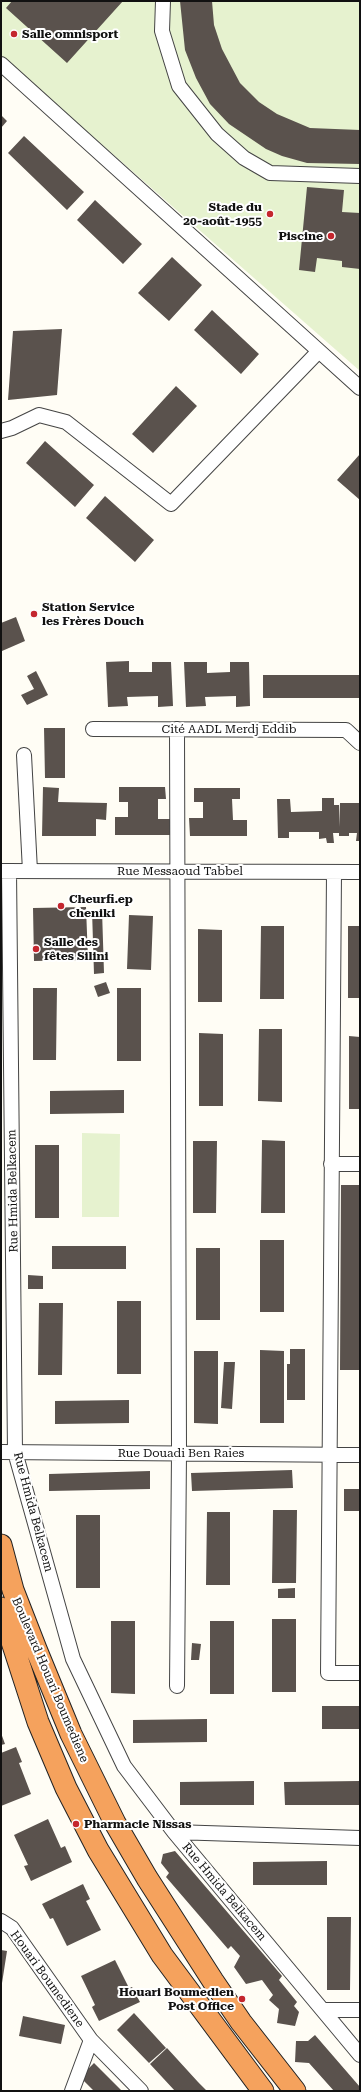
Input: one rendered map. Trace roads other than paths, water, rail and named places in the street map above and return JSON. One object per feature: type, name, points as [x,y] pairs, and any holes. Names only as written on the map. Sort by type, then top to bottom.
[{"type":"highway","name":"Boulevard Houari Boumediene","points":[[1,1545],[13,1590],[7,1617],[38,1722],[66,1788],[98,1850],[162,1955],[262,2091]]},
{"type":"highway","name":"Boulevard Houari Boumediene","points":[[7,1617],[70,1734],[115,1823],[155,1891],[241,2022],[295,2091]]},
{"type":"street","points":[[162,1],[162,31],[179,86],[222,139],[244,158],[270,173],[360,176]]},
{"type":"street","points":[[1,64],[360,388]]},
{"type":"street","points":[[1,431],[12,428],[39,415],[66,422],[171,504],[319,351]]},
{"type":"street","name":"Cité AADL Merdj Eddib","points":[[93,729],[346,730],[360,743]]},
{"type":"street","points":[[177,729],[179,871],[179,1453],[177,1686]]},
{"type":"street","points":[[24,755],[30,871]]},
{"type":"street","name":"Rue Messaoud Tabbel","points":[[5,871],[360,872]]},
{"type":"street","name":"Rue Hmida Belkacem","points":[[5,871],[16,1452],[73,1659],[124,1766],[174,1832],[360,2055]]},
{"type":"street","points":[[334,872],[328,1673],[360,1673]]},
{"type":"street","points":[[332,1164],[360,1164]]},
{"type":"street","name":"Rue Douadi Ben Raies","points":[[1,1452],[360,1455]]},
{"type":"street","points":[[174,1832],[360,1838]]},
{"type":"street","name":"Houari Boumediene","points":[[1,1921],[12,1928],[90,2040],[141,2091]]},
{"type":"street","points":[[323,2010],[360,2010]]},
{"type":"street","name":"Houari Boumediene","points":[[72,2091],[90,2040]]},
{"type":"place","name":"Salle omnisport","points":[[14,34]]},
{"type":"place","name":"Stade du 20-août-1955","points":[[270,214]]},
{"type":"place","name":"Piscine","points":[[331,236]]},
{"type":"place","name":"Station Service les Frères Douch","points":[[34,614]]},
{"type":"place","name":"Cheurfi.ep cheniki","points":[[61,906]]},
{"type":"place","name":"Salle des fêtes Silini","points":[[36,949]]},
{"type":"place","name":"Pharmacie Nissas","points":[[76,1824]]},
{"type":"place","name":"Houari Boumedien Post Office","points":[[242,1999]]}]
